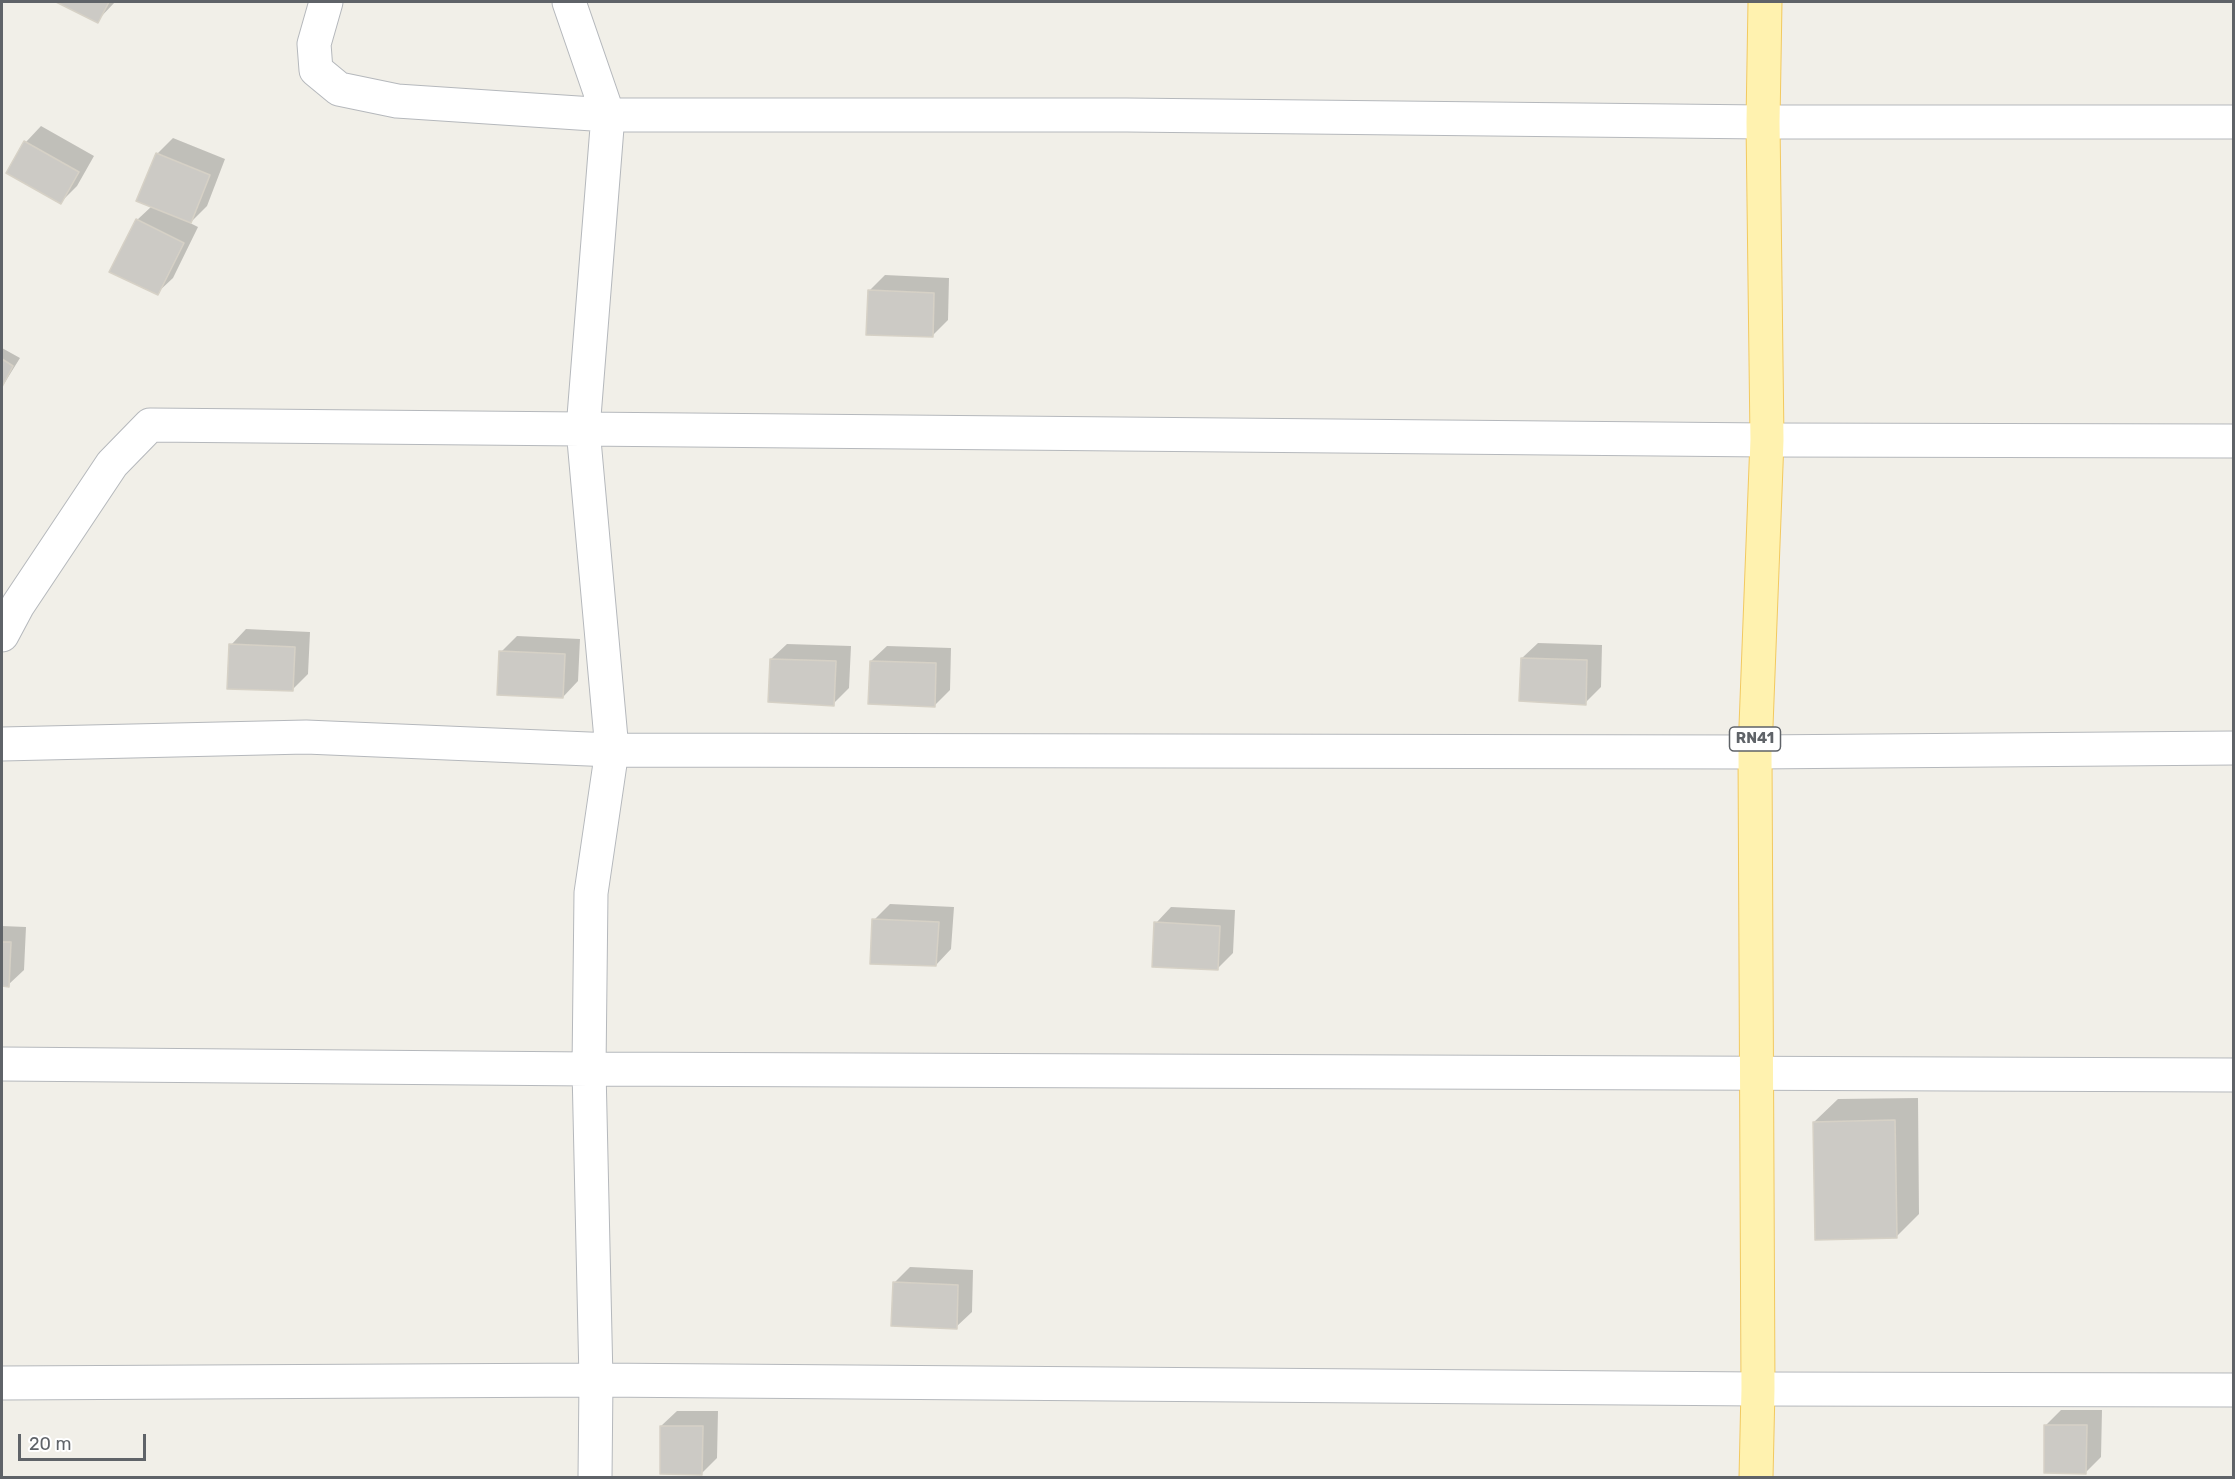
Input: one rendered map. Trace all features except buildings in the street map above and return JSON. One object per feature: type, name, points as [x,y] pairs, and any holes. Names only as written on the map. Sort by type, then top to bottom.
[{"type":"main road","name":"RN41","points":[[1756,1478],[1758,1389],[1755,752],[1767,441],[1763,122],[1765,2]]},
{"type":"street","points":[[326,2],[314,44],[316,70],[339,89],[397,101],[608,115],[1127,115],[1763,122],[2234,122]]},
{"type":"street","points":[[569,2],[608,115],[583,429],[612,750],[591,893],[589,1069],[596,1380],[595,1478]]},
{"type":"street","points":[[2,635],[18,605],[112,464],[150,425],[1767,441],[2234,441]]},
{"type":"street","points":[[2,744],[306,737],[612,750],[1755,752],[2234,748]]},
{"type":"street","points":[[2,1064],[589,1069],[2234,1075]]},
{"type":"street","points":[[2,1383],[596,1380],[1758,1389],[2234,1390]]}]
